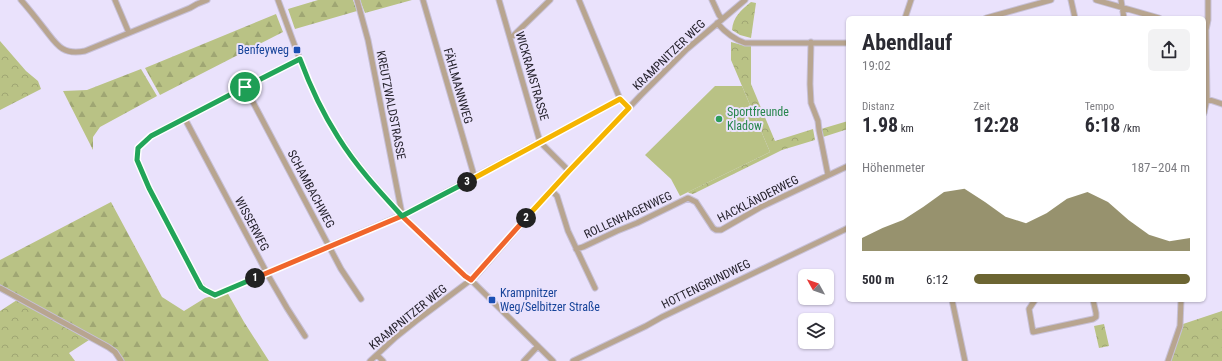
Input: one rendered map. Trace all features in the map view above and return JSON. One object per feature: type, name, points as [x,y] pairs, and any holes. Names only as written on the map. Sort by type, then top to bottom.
[{"type":"street","points":[[21,0],[56,44],[70,53],[85,51],[190,8],[196,2],[207,0]]},
{"type":"street","points":[[115,0],[128,33]]},
{"type":"street","points":[[278,0],[313,92],[338,137],[373,185],[402,216],[471,280],[553,361]]},
{"type":"street","name":"KREUTZWALDSTRASSE","points":[[357,0],[368,40],[402,216]]},
{"type":"street","name":"FÄHLMANNWEG","points":[[423,0],[475,177]]},
{"type":"street","name":"WICKRAMSTRASSE","points":[[499,0],[540,142],[569,171]]},
{"type":"street","points":[[510,37],[513,36],[550,0]]},
{"type":"street","points":[[579,0],[620,99],[629,108]]},
{"type":"street","points":[[712,0],[722,19]]},
{"type":"street","name":"KRAMPNITZER WEG","points":[[370,361],[416,321],[471,280],[551,190],[675,60],[745,0]]},
{"type":"street","points":[[906,16],[910,0]]},
{"type":"street","points":[[993,16],[1051,0]]},
{"type":"street","points":[[1071,0],[1075,16]]},
{"type":"street","points":[[1096,0],[1152,16]]},
{"type":"street","points":[[1121,0],[1124,16]]},
{"type":"street","points":[[1206,27],[1208,20],[1208,0]]},
{"type":"street","points":[[717,23],[727,34],[745,43],[846,43]]},
{"type":"street","points":[[811,42],[811,103],[818,121],[818,130],[828,175]]},
{"type":"street","points":[[300,59],[146,140],[138,148],[136,155],[137,160],[149,188],[199,284],[205,290],[215,295],[402,216],[620,99]]},
{"type":"street","points":[[1206,64],[1206,104]]},
{"type":"street","name":"SCHAMBACHWEG","points":[[245,87],[341,268],[361,299]]},
{"type":"street","points":[[1207,99],[1222,104]]},
{"type":"street","name":"WISSERWEG","points":[[185,119],[267,273],[305,336]]},
{"type":"street","name":"HACKLÄNDERWEG","points":[[688,198],[696,202],[713,228],[718,231],[761,207],[846,167]]},
{"type":"street","points":[[551,190],[557,196],[568,231],[594,288]]},
{"type":"street","name":"ROLLENHAGENWEG","points":[[576,249],[688,198]]},
{"type":"street","name":"HOTTENGRUNDWEG","points":[[573,361],[846,229]]},
{"type":"street","points":[[0,288],[108,347],[115,352],[121,361]]},
{"type":"street","points":[[952,302],[965,361]]},
{"type":"street","points":[[1034,302],[1029,309],[1033,332],[1093,319],[1096,317],[1093,302]]},
{"type":"street","points":[[1168,361],[1180,326],[1182,302]]},
{"type":"street","points":[[524,361],[538,346]]},
{"type":"street","points":[[377,354],[383,361]]},
{"type":"green space","points":[[318,0],[353,0],[357,11],[295,29],[288,9]]},
{"type":"green space","points":[[360,0],[412,0],[365,13]]},
{"type":"green space","points":[[751,2],[756,3],[751,38],[740,35],[732,30],[734,21],[738,14]]},
{"type":"green space","points":[[276,14],[283,32],[160,95],[145,68]]},
{"type":"green space","points":[[0,41],[26,71],[38,81],[41,89],[0,110]]},
{"type":"green space","points":[[731,42],[751,46],[751,84],[775,141],[813,129],[815,140],[782,150],[693,194],[689,193],[688,192],[770,152],[731,60]]},
{"type":"green space","points":[[141,69],[157,96],[100,127],[93,137],[93,150],[63,91],[87,90]]},
{"type":"green space","name":"Sportfreunde Kladow","points":[[715,86],[742,86],[770,152],[680,196],[671,179],[645,155]]},
{"type":"green space","points":[[846,122],[846,130],[823,137],[821,129]]},
{"type":"green space","points":[[111,202],[162,297],[184,311],[205,298],[227,292],[269,361],[124,361],[117,350],[0,285],[0,260]]},
{"type":"green space","points":[[17,300],[89,340],[69,353],[75,361],[0,361],[0,311]]},
{"type":"green space","points":[[1222,311],[1222,361],[1171,361],[1183,324]]},
{"type":"green space","points":[[1104,324],[1109,346],[1099,348],[1094,326]]},
{"type":"place","name":"Benfeyweg","points":[[297,50]]},
{"type":"place","name":"Sportfreunde Kladow","points":[[719,119]]},
{"type":"place","name":"Krampnitzer Weg/Selbitzer Straße","points":[[492,300]]},
{"type":"route","points":[[245,87],[151,136],[140,145],[136,157],[149,188],[199,284],[209,293],[215,295],[402,216],[471,280],[551,190],[629,108],[620,99],[402,216],[373,185],[338,137],[313,92],[300,59],[245,87]]}]
